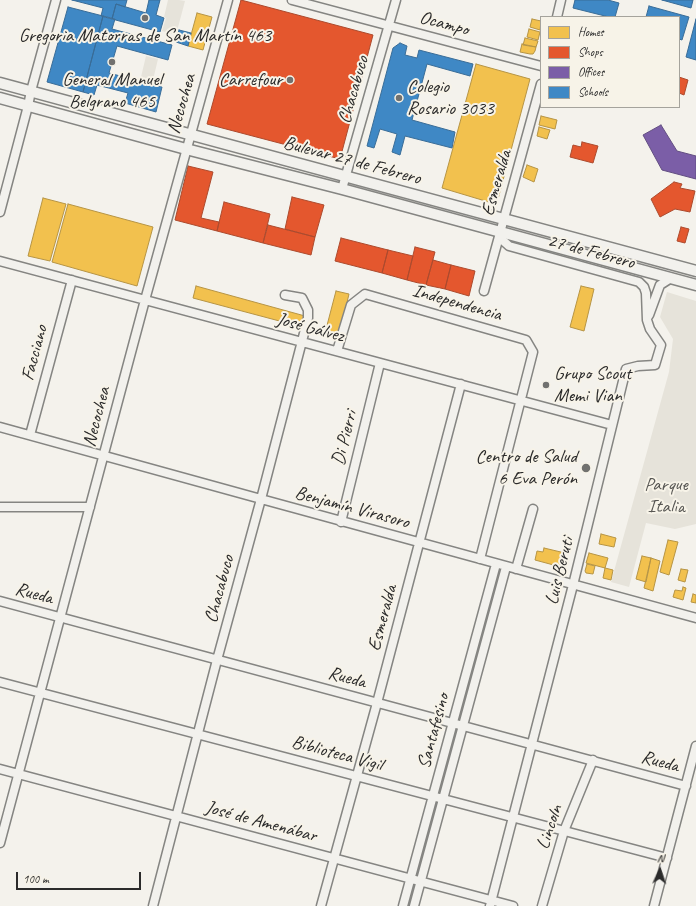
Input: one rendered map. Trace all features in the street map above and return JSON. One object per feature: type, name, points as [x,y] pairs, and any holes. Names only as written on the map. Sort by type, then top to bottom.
[{"type":"main road","name":"Bulevar 27 de Febrero","points":[[0,83],[696,271]]},
{"type":"main road","name":"Bulevar 27 de Febrero","points":[[0,98],[186,149],[342,189],[500,235],[696,285]]},
{"type":"street","points":[[0,212],[56,0]]},
{"type":"street","name":"Necochea","points":[[0,842],[145,300],[228,0]]},
{"type":"street","name":"Ocampo","points":[[292,0],[540,66]]},
{"type":"street","name":"Chacabuco","points":[[342,189],[396,0]]},
{"type":"street","points":[[557,16],[561,0]]},
{"type":"street","name":"Esmeralda","points":[[484,292],[540,88]]},
{"type":"street","name":"27 de Febrero","points":[[500,235],[509,246],[639,282],[644,287],[646,293],[647,320]]},
{"type":"street","name":"José Gálvez","points":[[0,261],[612,425]]},
{"type":"street","points":[[647,320],[660,285],[671,278]]},
{"type":"street","name":"Facciano","points":[[30,435],[72,280]]},
{"type":"street","name":"Independencia","points":[[337,351],[351,305],[365,294],[526,340],[533,352],[520,401]]},
{"type":"street","name":"Chacabuco","points":[[153,906],[308,318],[308,310],[302,298],[286,295]]},
{"type":"street","name":"Luis Beruti","points":[[491,903],[573,585],[626,369],[638,366],[655,365],[661,345],[650,329],[647,320]]},
{"type":"street","name":"Di Pierri","points":[[342,522],[380,363]]},
{"type":"street","name":"Esmeralda","points":[[322,906],[461,384]]},
{"type":"street","points":[[480,559],[520,401]]},
{"type":"street","name":"Benjamín Virasoro","points":[[0,427],[696,618]]},
{"type":"street","points":[[0,507],[90,507]]},
{"type":"street","points":[[516,569],[533,509]]},
{"type":"street","name":"Santafesino","points":[[403,906],[496,564]]},
{"type":"street","name":"Santafesino","points":[[414,906],[506,567]]},
{"type":"street","name":"Rueda","points":[[0,602],[686,786]]},
{"type":"street","name":"Biblioteca Vigil","points":[[0,682],[667,858]]},
{"type":"street","points":[[654,906],[696,746]]},
{"type":"street","name":"Lincoln","points":[[542,906],[564,831],[593,760]]},
{"type":"street","name":"José de Amenábar","points":[[0,769],[335,858],[491,903],[513,906]]},
{"type":"green space","points":[[168,0],[185,1],[176,35],[162,31],[166,18],[164,17]]},
{"type":"green space","points":[[146,56],[158,59],[153,80],[141,77]]},
{"type":"green space","name":"Parque Italia","points":[[667,292],[696,301],[696,524],[675,529],[646,523],[629,587],[611,582],[669,372],[673,339],[660,317]]},
{"type":"building: Homes","points":[[197,13],[212,17],[203,50],[188,46]]},
{"type":"building: Homes","points":[[532,19],[540,21],[540,30],[530,27]]},
{"type":"building: Homes","points":[[529,29],[540,32],[538,40],[527,37]]},
{"type":"building: Homes","points":[[525,38],[538,41],[536,47],[523,45]]},
{"type":"building: Homes","points":[[522,44],[536,47],[533,54],[520,52]]},
{"type":"building: Homes","points":[[476,64],[530,79],[498,199],[492,203],[442,188]]},
{"type":"building: Homes","points":[[541,116],[557,120],[555,129],[539,125]]},
{"type":"building: Homes","points":[[539,127],[550,130],[547,139],[537,136]]},
{"type":"building: Homes","points":[[527,165],[538,169],[534,182],[523,177]]},
{"type":"building: Homes","points":[[43,198],[66,204],[50,261],[28,256]]},
{"type":"building: Homes","points":[[68,204],[153,227],[137,286],[52,262]]},
{"type":"building: Homes","points":[[196,286],[305,316],[302,327],[193,298]]},
{"type":"building: Homes","points":[[581,286],[594,289],[584,331],[570,327]]},
{"type":"building: Homes","points":[[336,291],[349,294],[339,336],[325,333]]},
{"type":"building: Homes","points":[[601,534],[616,538],[614,547],[599,544]]},
{"type":"building: Homes","points":[[668,540],[678,542],[669,575],[660,572]]},
{"type":"building: Homes","points":[[544,548],[565,553],[561,567],[535,560],[537,551],[543,552]]},
{"type":"building: Homes","points":[[589,553],[608,558],[605,568],[586,563]]},
{"type":"building: Homes","points":[[642,556],[651,558],[646,582],[636,579]]},
{"type":"building: Homes","points":[[651,558],[660,561],[653,591],[644,588]]},
{"type":"building: Homes","points":[[587,564],[595,566],[593,574],[586,573],[585,571]]},
{"type":"building: Homes","points":[[605,568],[613,570],[611,580],[603,578]]},
{"type":"building: Homes","points":[[681,569],[688,570],[685,582],[678,580]]},
{"type":"building: Homes","points":[[683,587],[686,588],[683,600],[673,597],[675,590],[682,591]]},
{"type":"building: Homes","points":[[693,594],[696,595],[696,603],[691,602]]},
{"type":"building: Shops","name":"Carrefour","points":[[241,0],[373,35],[340,159],[207,124]]},
{"type":"building: Shops","points":[[680,77],[688,80],[684,95],[680,93]]},
{"type":"building: Shops","points":[[582,142],[598,146],[593,163],[570,157],[573,145],[581,147]]},
{"type":"building: Shops","points":[[188,166],[213,172],[201,218],[219,222],[217,231],[175,220]]},
{"type":"building: Shops","points":[[674,182],[682,184],[680,188],[695,191],[690,212],[675,209],[660,217],[651,199]]},
{"type":"building: Shops","points":[[292,197],[324,205],[315,237],[285,229]]},
{"type":"building: Shops","points":[[224,202],[270,214],[263,243],[217,231]]},
{"type":"building: Shops","points":[[268,225],[315,237],[311,255],[263,243]]},
{"type":"building: Shops","points":[[681,227],[689,229],[685,243],[677,241]]},
{"type":"building: Shops","points":[[341,238],[388,250],[382,273],[335,261]]},
{"type":"building: Shops","points":[[415,247],[435,252],[426,285],[407,280]]},
{"type":"building: Shops","points":[[388,250],[413,256],[407,280],[382,273]]},
{"type":"building: Shops","points":[[433,260],[451,265],[445,289],[426,285]]},
{"type":"building: Shops","points":[[451,265],[475,271],[469,296],[445,289]]},
{"type":"building: Offices","points":[[661,125],[677,151],[696,156],[696,179],[662,170],[643,135]]},
{"type":"building: Schools","points":[[72,0],[127,0],[125,7],[116,4],[112,19],[101,16],[103,8]]},
{"type":"building: Schools","points":[[149,0],[160,0],[156,15],[164,18],[160,32],[112,19],[116,4],[146,13]]},
{"type":"building: Schools","points":[[575,0],[608,0],[619,3],[615,16],[605,16],[573,8]]},
{"type":"building: Schools","points":[[662,0],[693,0],[691,8]]},
{"type":"building: Schools","points":[[649,6],[689,17],[682,40],[680,39],[680,16],[646,16]]},
{"type":"building: Schools","points":[[68,7],[103,16],[83,92],[47,82]]},
{"type":"building: Schools","points":[[103,16],[115,19],[112,29],[172,45],[168,60],[117,46],[109,73],[162,87],[156,112],[125,103],[128,93],[97,85],[94,95],[83,92]]},
{"type":"building: Schools","points":[[696,19],[696,60],[686,57]]},
{"type":"building: Schools","points":[[179,30],[191,33],[188,46],[176,42]]},
{"type":"building: Schools","name":"Colegio Rosario 3033","points":[[400,43],[407,46],[405,55],[417,58],[419,50],[473,64],[470,76],[427,64],[412,120],[455,132],[452,148],[405,136],[400,155],[392,152],[397,134],[380,129],[374,148],[367,146],[393,48]]},
{"type":"place","name":"Gregoria Matorras de San Martín 463","points":[[145,18]]},
{"type":"place","name":"General Manuel Belgrano 465","points":[[112,62]]},
{"type":"place","name":"Carrefour","points":[[290,80]]},
{"type":"place","name":"Colegio Rosario 3033","points":[[399,98]]},
{"type":"place","name":"Grupo Scout Memi Vian","points":[[546,385]]},
{"type":"place","name":"Centro de Salud 6 Eva Perón","points":[[586,468]]}]
